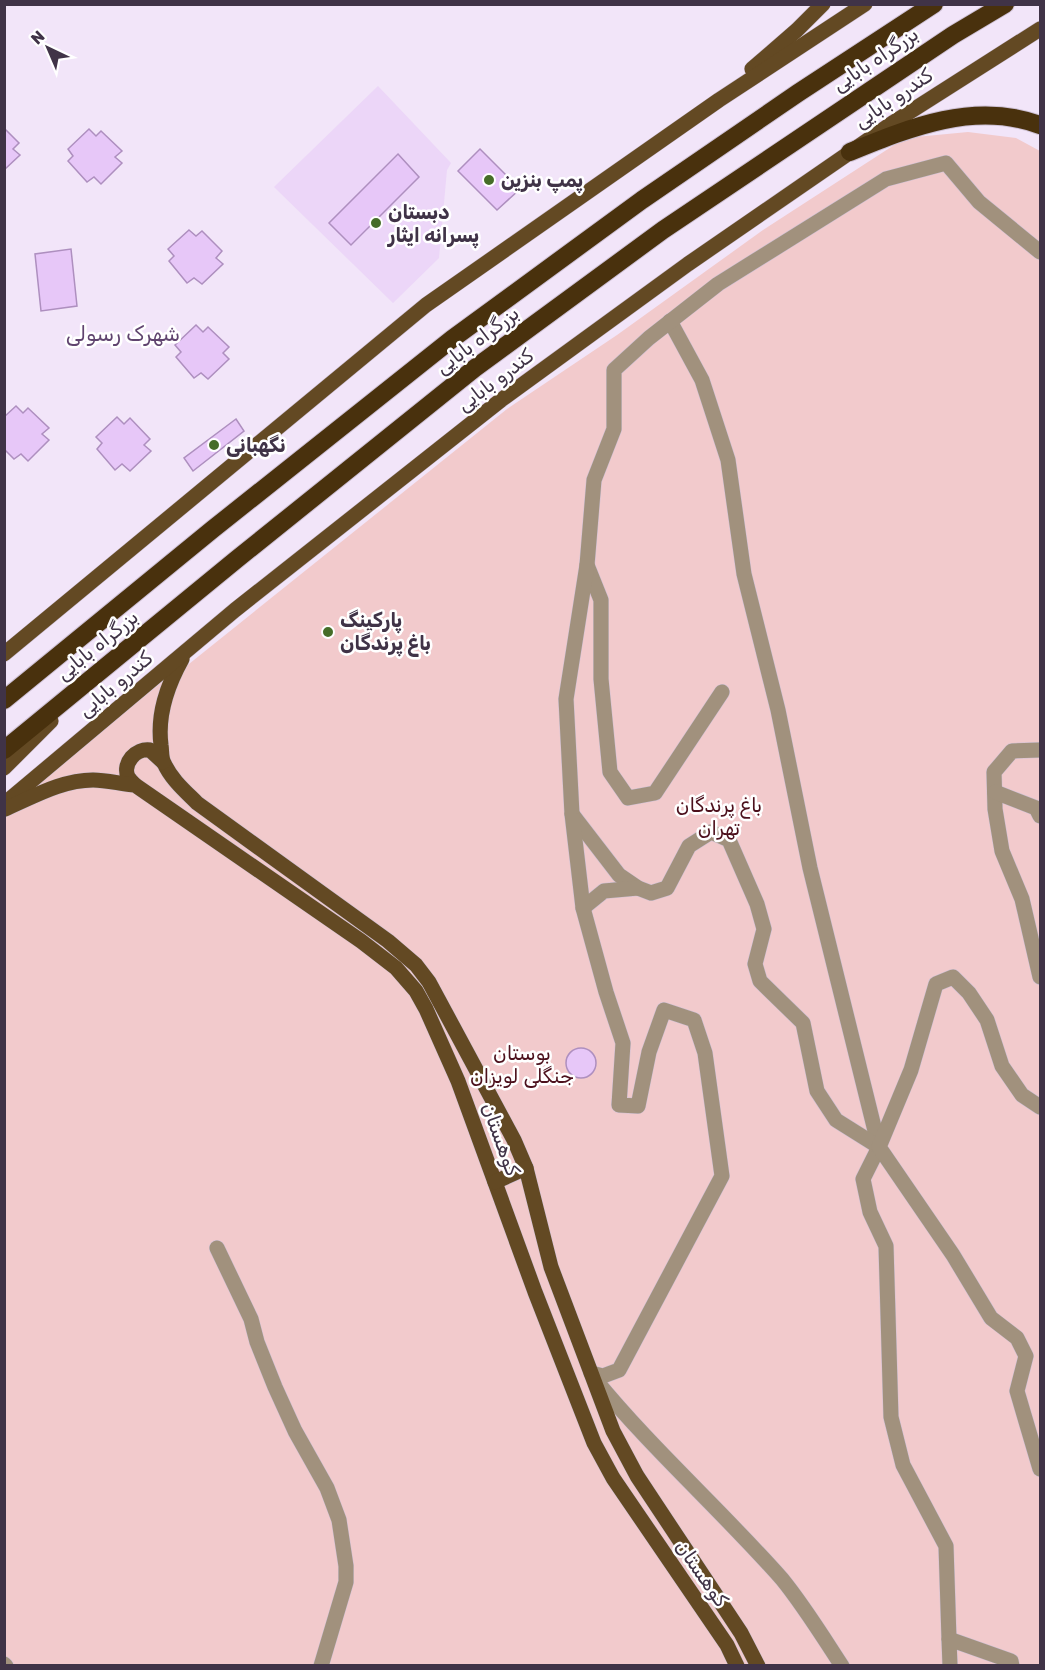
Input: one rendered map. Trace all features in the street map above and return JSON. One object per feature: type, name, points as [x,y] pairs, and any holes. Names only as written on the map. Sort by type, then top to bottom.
[{"type":"highway","name":"بزرگراه بابایی","points":[[4,700],[213,528],[453,339],[642,200],[807,87],[934,4]]},
{"type":"highway","name":"بزرگراه بابایی","points":[[4,750],[475,368],[673,224],[953,35],[1005,4]]},
{"type":"highway","points":[[850,152],[939,120],[970,115],[1022,118],[1041,125]]},
{"type":"main road","points":[[702,112],[797,30],[823,4]]},
{"type":"main road","points":[[4,654],[426,305],[719,100],[865,4]]},
{"type":"main road","name":"کندرو بابایی","points":[[4,804],[235,610],[501,400],[688,264],[850,152],[943,89],[1041,29]]},
{"type":"main road","points":[[163,762],[160,734],[162,706],[170,683],[186,653]]},
{"type":"main road","points":[[4,768],[91,679]]},
{"type":"main road","points":[[135,785],[128,777],[127,771],[129,762],[135,754],[139,751],[150,750],[163,762]]},
{"type":"main road","name":"کوهستان","points":[[163,762],[177,782],[197,803],[341,906],[416,965],[429,982],[514,1140],[526,1168],[551,1267],[613,1431],[637,1476],[741,1633],[758,1665]]},
{"type":"main road","name":"کوهستان","points":[[4,810],[59,786],[94,780],[135,785],[361,941],[396,968],[416,991],[458,1081],[535,1292],[594,1443],[613,1478],[727,1645],[737,1665]]},
{"type":"main road","points":[[495,1182],[526,1168]]},
{"type":"street","points":[[591,1373],[603,1376],[619,1370],[722,1176],[705,1053],[694,1020],[664,1010],[649,1052],[638,1106],[619,1105],[623,1043],[606,992],[583,908],[572,814],[566,699],[587,565],[594,480],[614,429],[614,370],[669,321],[718,284],[886,179],[945,163],[979,202],[1041,252]]},
{"type":"street","points":[[669,321],[702,380],[728,460],[744,574],[778,710],[810,868],[879,1147],[953,1256],[991,1318],[1017,1338],[1026,1356],[1017,1391],[1041,1469]]},
{"type":"street","points":[[587,565],[602,600],[601,680],[610,772],[628,798],[654,793],[722,692]]},
{"type":"street","points":[[1041,750],[1012,752],[994,772],[1002,851],[1022,899],[1041,977]]},
{"type":"street","points":[[995,792],[1036,808],[1041,816]]},
{"type":"street","points":[[572,814],[619,875],[638,888],[651,893],[667,888],[689,846],[711,832],[729,840],[757,904],[764,929],[755,964],[760,981],[803,1023],[817,1091],[836,1120],[879,1147]]},
{"type":"street","points":[[583,908],[604,891],[638,888]]},
{"type":"street","points":[[950,1665],[946,1546],[903,1465],[891,1417],[886,1246],[870,1212],[863,1179],[911,1070],[936,984],[953,977],[969,993],[987,1020],[1002,1066],[1022,1095],[1041,1107]]},
{"type":"street","points":[[217,1248],[251,1318],[257,1342],[275,1387],[295,1431],[327,1488],[339,1520],[346,1582],[321,1665]]},
{"type":"street","points":[[591,1373],[618,1407],[783,1581],[843,1665]]},
{"type":"street","points":[[949,1639],[1011,1661],[1012,1665]]},
{"type":"shaded area","name":"دبستان پسرانه ایثار","points":[[378,86],[451,163],[447,170],[439,258],[393,303],[274,187]]},
{"type":"green space","name":"بوستان جنگلی لویزان","points":[[968,132],[1016,138],[1040,151],[1040,1665],[5,1666],[4,819],[43,787],[16,800],[507,409],[617,335],[763,230],[905,138]]},
{"type":"building","points":[[4,128],[19,143],[13,149],[20,155],[4,170]]},
{"type":"building","points":[[89,129],[96,136],[101,131],[122,151],[115,157],[122,163],[101,184],[94,177],[87,182],[68,161],[73,156],[68,149]]},
{"type":"building","name":"پمپ بنزین","points":[[480,149],[520,189],[497,210],[458,171]]},
{"type":"building","name":"دبستان پسرانه ایثار","points":[[398,154],[419,177],[351,245],[329,223]]},
{"type":"building","points":[[189,230],[196,236],[202,231],[222,251],[216,258],[223,264],[202,284],[194,278],[187,283],[169,261],[174,256],[168,249]]},
{"type":"building","points":[[71,249],[77,306],[41,311],[35,254]]},
{"type":"building","points":[[196,325],[203,332],[208,327],[229,347],[223,353],[229,359],[208,379],[201,373],[194,378],[176,357],[181,352],[175,345]]},
{"type":"building","points":[[16,406],[23,413],[28,408],[49,428],[42,434],[49,440],[28,461],[21,454],[14,459],[4,449],[4,417]]},
{"type":"building","points":[[117,417],[124,424],[130,418],[150,439],[144,445],[151,451],[130,471],[122,464],[115,470],[97,449],[102,443],[96,437]]},
{"type":"building","name":"نگهبانی","points":[[236,419],[244,431],[193,471],[184,458]]},
{"type":"building","points":[[581,1048],[592,1052],[596,1063],[592,1074],[581,1078],[570,1074],[566,1063],[570,1052]]},
{"type":"place","name":"پمپ بنزین","points":[[489,180]]},
{"type":"place","name":"دبستان پسرانه ایثار","points":[[376,223]]},
{"type":"place","name":"نگهبانی","points":[[214,445]]},
{"type":"place","name":"پارکینگ باغ پرندگان","points":[[328,632]]},
{"type":"district","name":"شهرک رسولی","points":[[123,334]]},
{"type":"park label","name":"باغ پرندگان تهران","points":[[719,816]]}]
